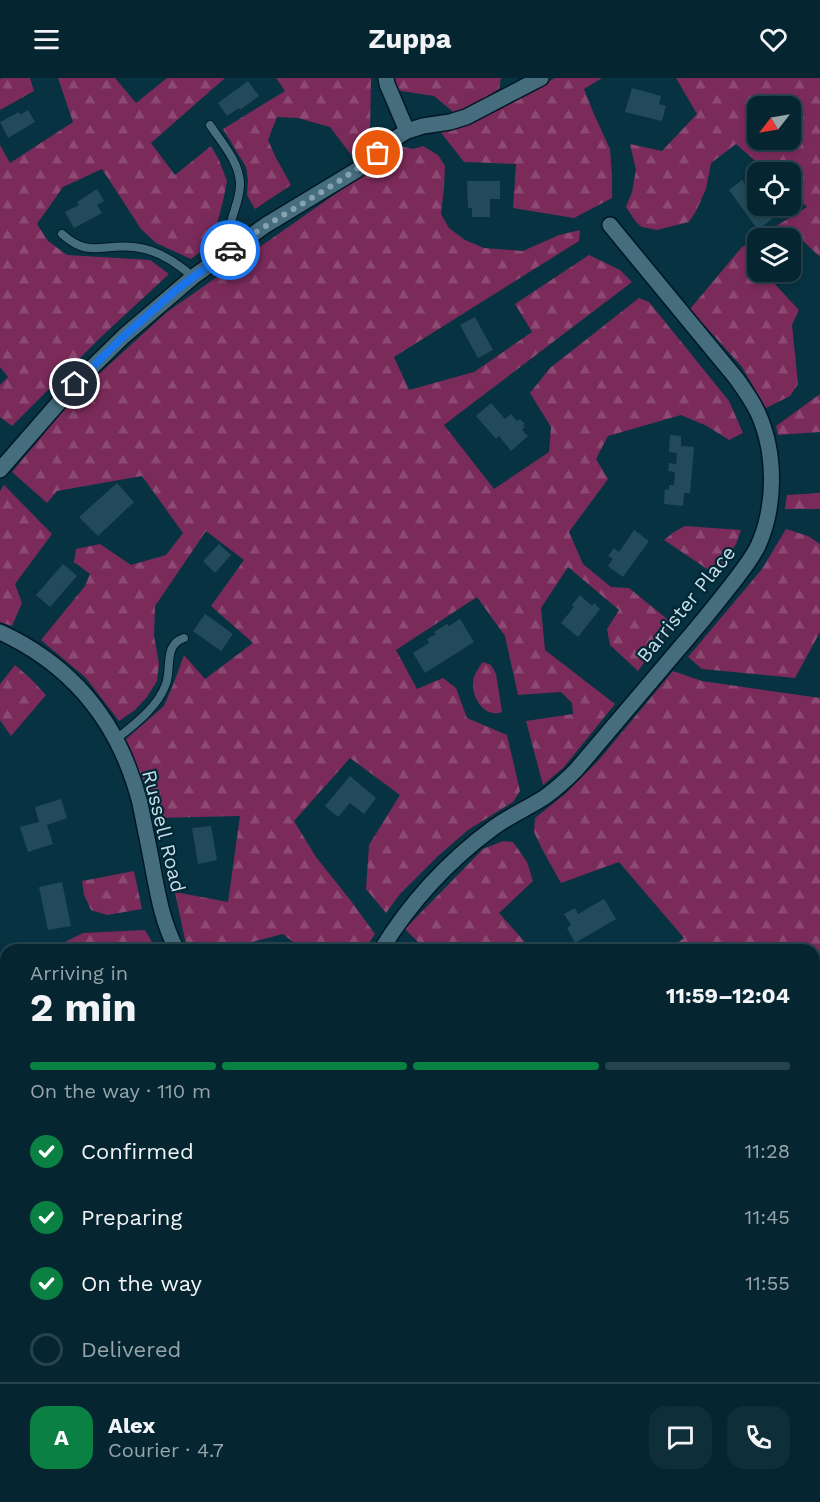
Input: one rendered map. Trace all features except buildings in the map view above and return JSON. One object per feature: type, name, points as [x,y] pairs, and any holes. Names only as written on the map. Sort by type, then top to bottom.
[{"type":"street","points":[[386,78],[407,131]]},
{"type":"street","points":[[1,467],[75,384],[124,336],[193,277],[234,247],[357,170],[391,141],[407,131],[423,126],[450,123],[466,117],[541,78]]},
{"type":"street","name":"Barrister Place","points":[[385,944],[420,893],[442,870],[493,828],[543,798],[576,770],[712,610],[749,562],[765,528],[770,508],[771,480],[766,437],[758,414],[736,378],[610,225]]},
{"type":"street","name":"Russell Road","points":[[0,632],[18,640],[62,670],[91,701],[115,740],[130,772],[139,802],[162,912],[175,944]]},
{"type":"lane","points":[[210,125],[237,169],[240,181],[240,194],[229,231],[234,247]]},
{"type":"lane","points":[[62,234],[80,247],[92,249],[122,246],[149,250],[166,257],[193,277]]},
{"type":"lane","points":[[115,740],[134,724],[163,693],[167,682],[170,651],[179,640],[184,638]]},
{"type":"green space","points":[[30,78],[34,91],[0,110],[0,79]]},
{"type":"green space","points":[[58,78],[115,78],[136,103],[167,78],[225,78],[151,143],[175,175],[211,146],[227,181],[212,243],[191,259],[156,243],[141,229],[102,169],[63,187],[37,224],[48,241],[67,255],[150,260],[169,274],[101,337],[12,426],[0,417],[0,385],[8,377],[0,367],[0,145],[10,163],[73,122]]},
{"type":"green space","points":[[276,78],[371,78],[370,134],[352,156],[330,127],[298,118],[277,117],[268,140],[291,185],[255,209],[247,195],[246,167],[223,129],[285,91]]},
{"type":"green space","points":[[395,78],[501,78],[499,89],[457,115],[434,96],[395,90]]},
{"type":"green space","points":[[555,78],[602,78],[584,89],[610,149],[612,198],[574,218],[513,208],[516,164],[464,162],[439,130],[467,126]]},
{"type":"green space","points":[[676,78],[820,78],[820,257],[801,239],[801,228],[773,228],[792,216],[801,216],[801,211],[807,207],[801,201],[801,162],[757,162],[736,144],[711,163],[706,189],[689,222],[657,230],[642,227],[626,207],[632,192],[636,170],[630,144],[662,151],[697,114]]},
{"type":"green space","points":[[399,146],[413,149],[423,146],[438,155],[445,166],[441,214],[449,228],[465,240],[484,248],[523,251],[559,235],[580,230],[579,241],[394,357],[409,390],[474,372],[532,332],[515,304],[589,255],[620,270],[632,282],[444,425],[494,489],[549,452],[551,427],[530,393],[550,368],[639,298],[649,302],[729,401],[743,433],[729,440],[707,426],[681,415],[608,436],[596,459],[608,479],[569,532],[583,564],[611,587],[629,588],[672,623],[638,671],[610,645],[607,629],[619,610],[568,567],[541,608],[545,650],[615,704],[564,767],[543,785],[526,721],[573,714],[572,703],[561,692],[518,695],[505,636],[477,597],[396,650],[417,689],[443,678],[456,688],[467,718],[507,735],[520,791],[513,802],[468,830],[438,856],[400,894],[386,913],[366,889],[369,845],[400,795],[350,758],[294,821],[316,857],[375,934],[368,944],[296,944],[283,934],[244,944],[188,944],[175,892],[228,902],[240,816],[156,818],[125,740],[164,706],[184,655],[205,679],[253,643],[211,606],[244,560],[206,531],[155,606],[154,636],[159,664],[157,681],[135,710],[119,721],[86,678],[41,640],[85,586],[90,574],[74,562],[76,549],[100,544],[131,565],[166,555],[183,533],[142,476],[57,491],[47,503],[12,472],[77,394],[167,312],[388,157]]},
{"type":"green space","points":[[747,244],[747,282],[773,282],[799,310],[792,325],[798,384],[790,396],[766,408],[742,367],[690,309]]},
{"type":"green space","points":[[820,394],[820,432],[778,435],[776,426]]},
{"type":"green space","points":[[4,485],[52,534],[15,584],[22,603],[12,626],[0,622],[0,491]]},
{"type":"green space","points":[[820,493],[820,509],[785,509],[787,495]]},
{"type":"green space","points":[[685,526],[741,530],[736,544],[716,575],[664,540]]},
{"type":"green space","points":[[786,529],[808,536],[820,544],[820,632],[795,678],[702,669],[688,657],[762,569]]},
{"type":"green space","points":[[483,662],[491,665],[496,674],[502,712],[485,710],[475,696],[474,678]]},
{"type":"green space","points":[[15,665],[46,695],[11,736],[0,720],[0,684]]},
{"type":"green space","points":[[673,671],[702,681],[820,698],[820,944],[675,944],[684,938],[619,862],[561,883],[534,832],[535,818],[565,794],[598,761]]},
{"type":"green space","points":[[503,841],[513,842],[527,862],[533,881],[499,913],[527,944],[420,944],[405,929],[483,849]]},
{"type":"green space","points":[[134,871],[142,909],[107,915],[91,910],[84,895],[82,881]]},
{"type":"green space","points":[[145,930],[153,944],[61,944],[83,933]]},
{"type":"way so far","points":[[230,250],[266,225],[357,170],[378,153]]},
{"type":"route","points":[[75,384],[176,290],[230,250]]}]
